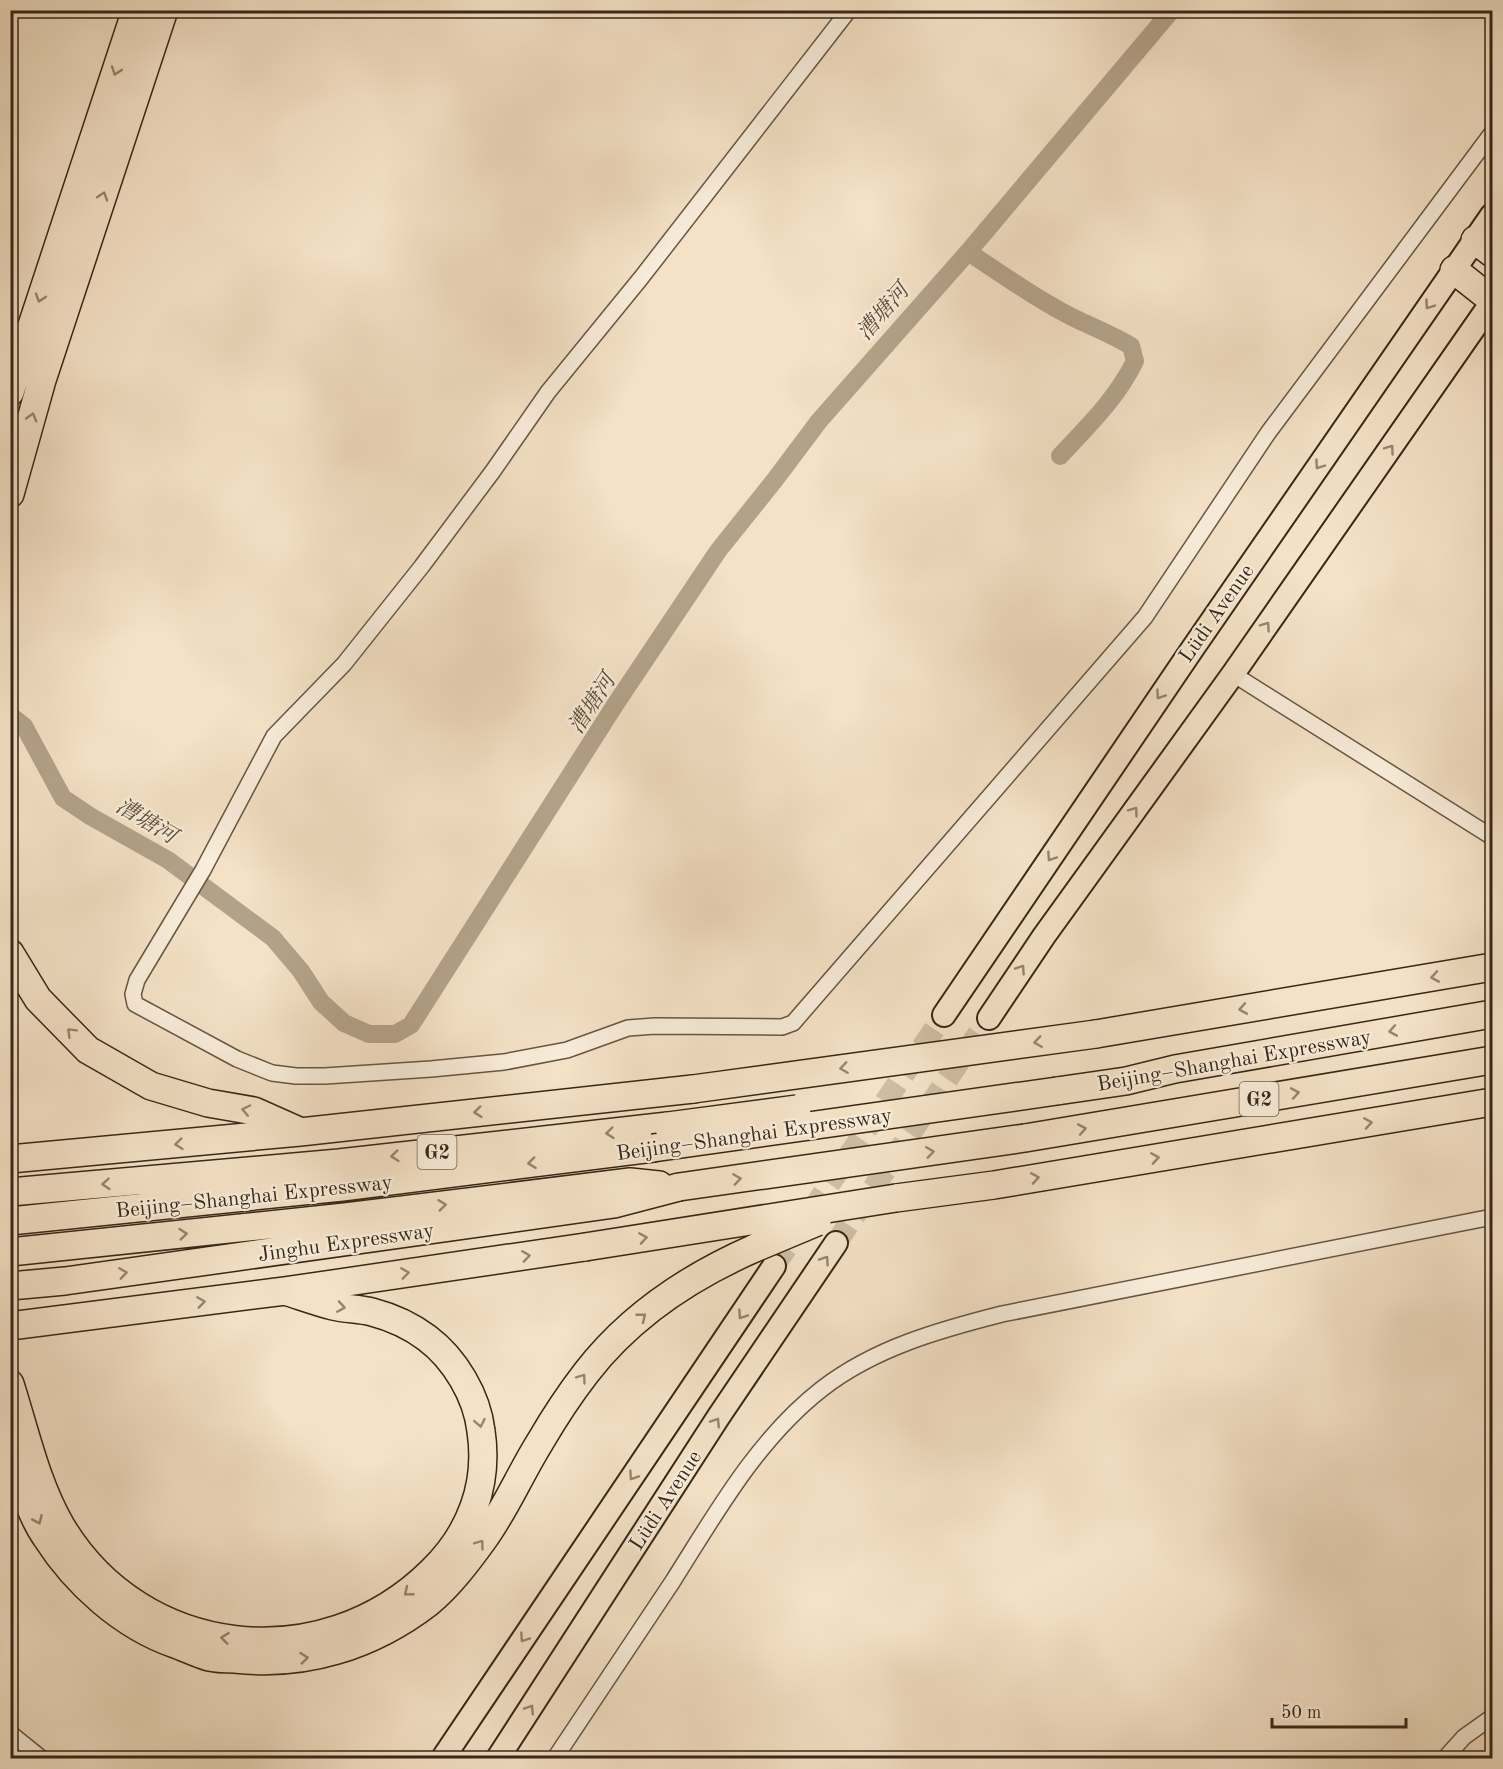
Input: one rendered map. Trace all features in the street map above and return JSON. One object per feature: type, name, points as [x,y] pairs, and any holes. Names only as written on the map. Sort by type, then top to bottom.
[{"type":"highway","points":[[10,494],[42,381],[165,10]]},
{"type":"highway","points":[[10,392],[135,12]]},
{"type":"highway","points":[[1454,270],[1492,301]]},
{"type":"highway","points":[[10,953],[38,999],[88,1050],[152,1086],[208,1103],[254,1112],[300,1132]]},
{"type":"highway","points":[[10,1160],[300,1132],[693,1089],[1096,1034],[1492,967]]},
{"type":"highway","name":"Beijing–Shanghai Expressway","points":[[10,1221],[342,1188],[653,1148],[1063,1082],[1126,1081],[1175,1069],[1492,1014]]},
{"type":"highway","name":"Beijing–Shanghai Expressway","points":[[10,1252],[345,1217],[630,1182],[679,1187],[1024,1138],[1492,1060]]},
{"type":"highway","name":"G2","points":[[10,1192],[339,1163],[1063,1082]]},
{"type":"highway","points":[[10,1326],[285,1291],[585,1247],[896,1198],[994,1185],[1492,1102]]},
{"type":"highway","name":"Jinghu Expressway","points":[[10,1286],[65,1281],[614,1204],[679,1187]]},
{"type":"highway","points":[[10,1446],[23,1487],[45,1536],[76,1577],[115,1612],[160,1639],[209,1657],[261,1662],[312,1658],[358,1643],[398,1624],[430,1601],[462,1568],[484,1538],[540,1442],[587,1372],[612,1342],[640,1317],[673,1293],[738,1255],[768,1241],[824,1220],[896,1198]]},
{"type":"highway","points":[[10,1384],[40,1479],[61,1526],[90,1564],[127,1599],[170,1622],[214,1636],[238,1640],[261,1642],[307,1638],[347,1627],[399,1600],[442,1562],[460,1537],[474,1511],[482,1483],[484,1451],[480,1416],[469,1389],[452,1362],[427,1338],[402,1323],[372,1312],[332,1306],[285,1291]]},
{"type":"main road","name":"Lüdi Avenue","points":[[944,1015],[1192,648],[1454,270],[1484,246],[1492,215]]},
{"type":"main road","points":[[989,1018],[1051,926],[1233,674],[1492,301]]},
{"type":"main road","name":"Lüdi Avenue","points":[[498,1758],[713,1426],[836,1243]]},
{"type":"main road","name":"Lüdi Avenue","points":[[443,1758],[774,1266]]},
{"type":"street","points":[[849,10],[641,278],[549,392],[408,584],[344,664],[274,736],[202,870],[137,980],[133,994],[135,1004],[237,1059],[272,1073],[325,1076],[504,1062],[567,1050],[628,1028],[655,1026],[783,1028],[793,1023],[1145,617],[1268,433],[1492,133]]},
{"type":"street","points":[[1233,674],[1492,837]]},
{"type":"street","points":[[555,1758],[731,1491],[777,1431],[823,1388],[865,1361],[954,1326],[1002,1314],[1492,1217]]},
{"type":"street","points":[[1445,1758],[1464,1737],[1492,1717]]},
{"type":"street","points":[[10,1733],[41,1758]]},
{"type":"waterway","name":"漕塘河","points":[[10,715],[24,726],[63,798],[168,860],[273,938],[301,971],[321,1002],[344,1023],[369,1034],[395,1034],[411,1025],[615,705],[718,551],[819,421],[968,252],[1172,10]]},
{"type":"waterway","points":[[968,252],[1048,304],[1131,346],[1135,361],[1120,387],[1060,456]]},
{"type":"tunnel","points":[[774,1266],[944,1015]]},
{"type":"tunnel","points":[[836,1243],[989,1018]]}]
